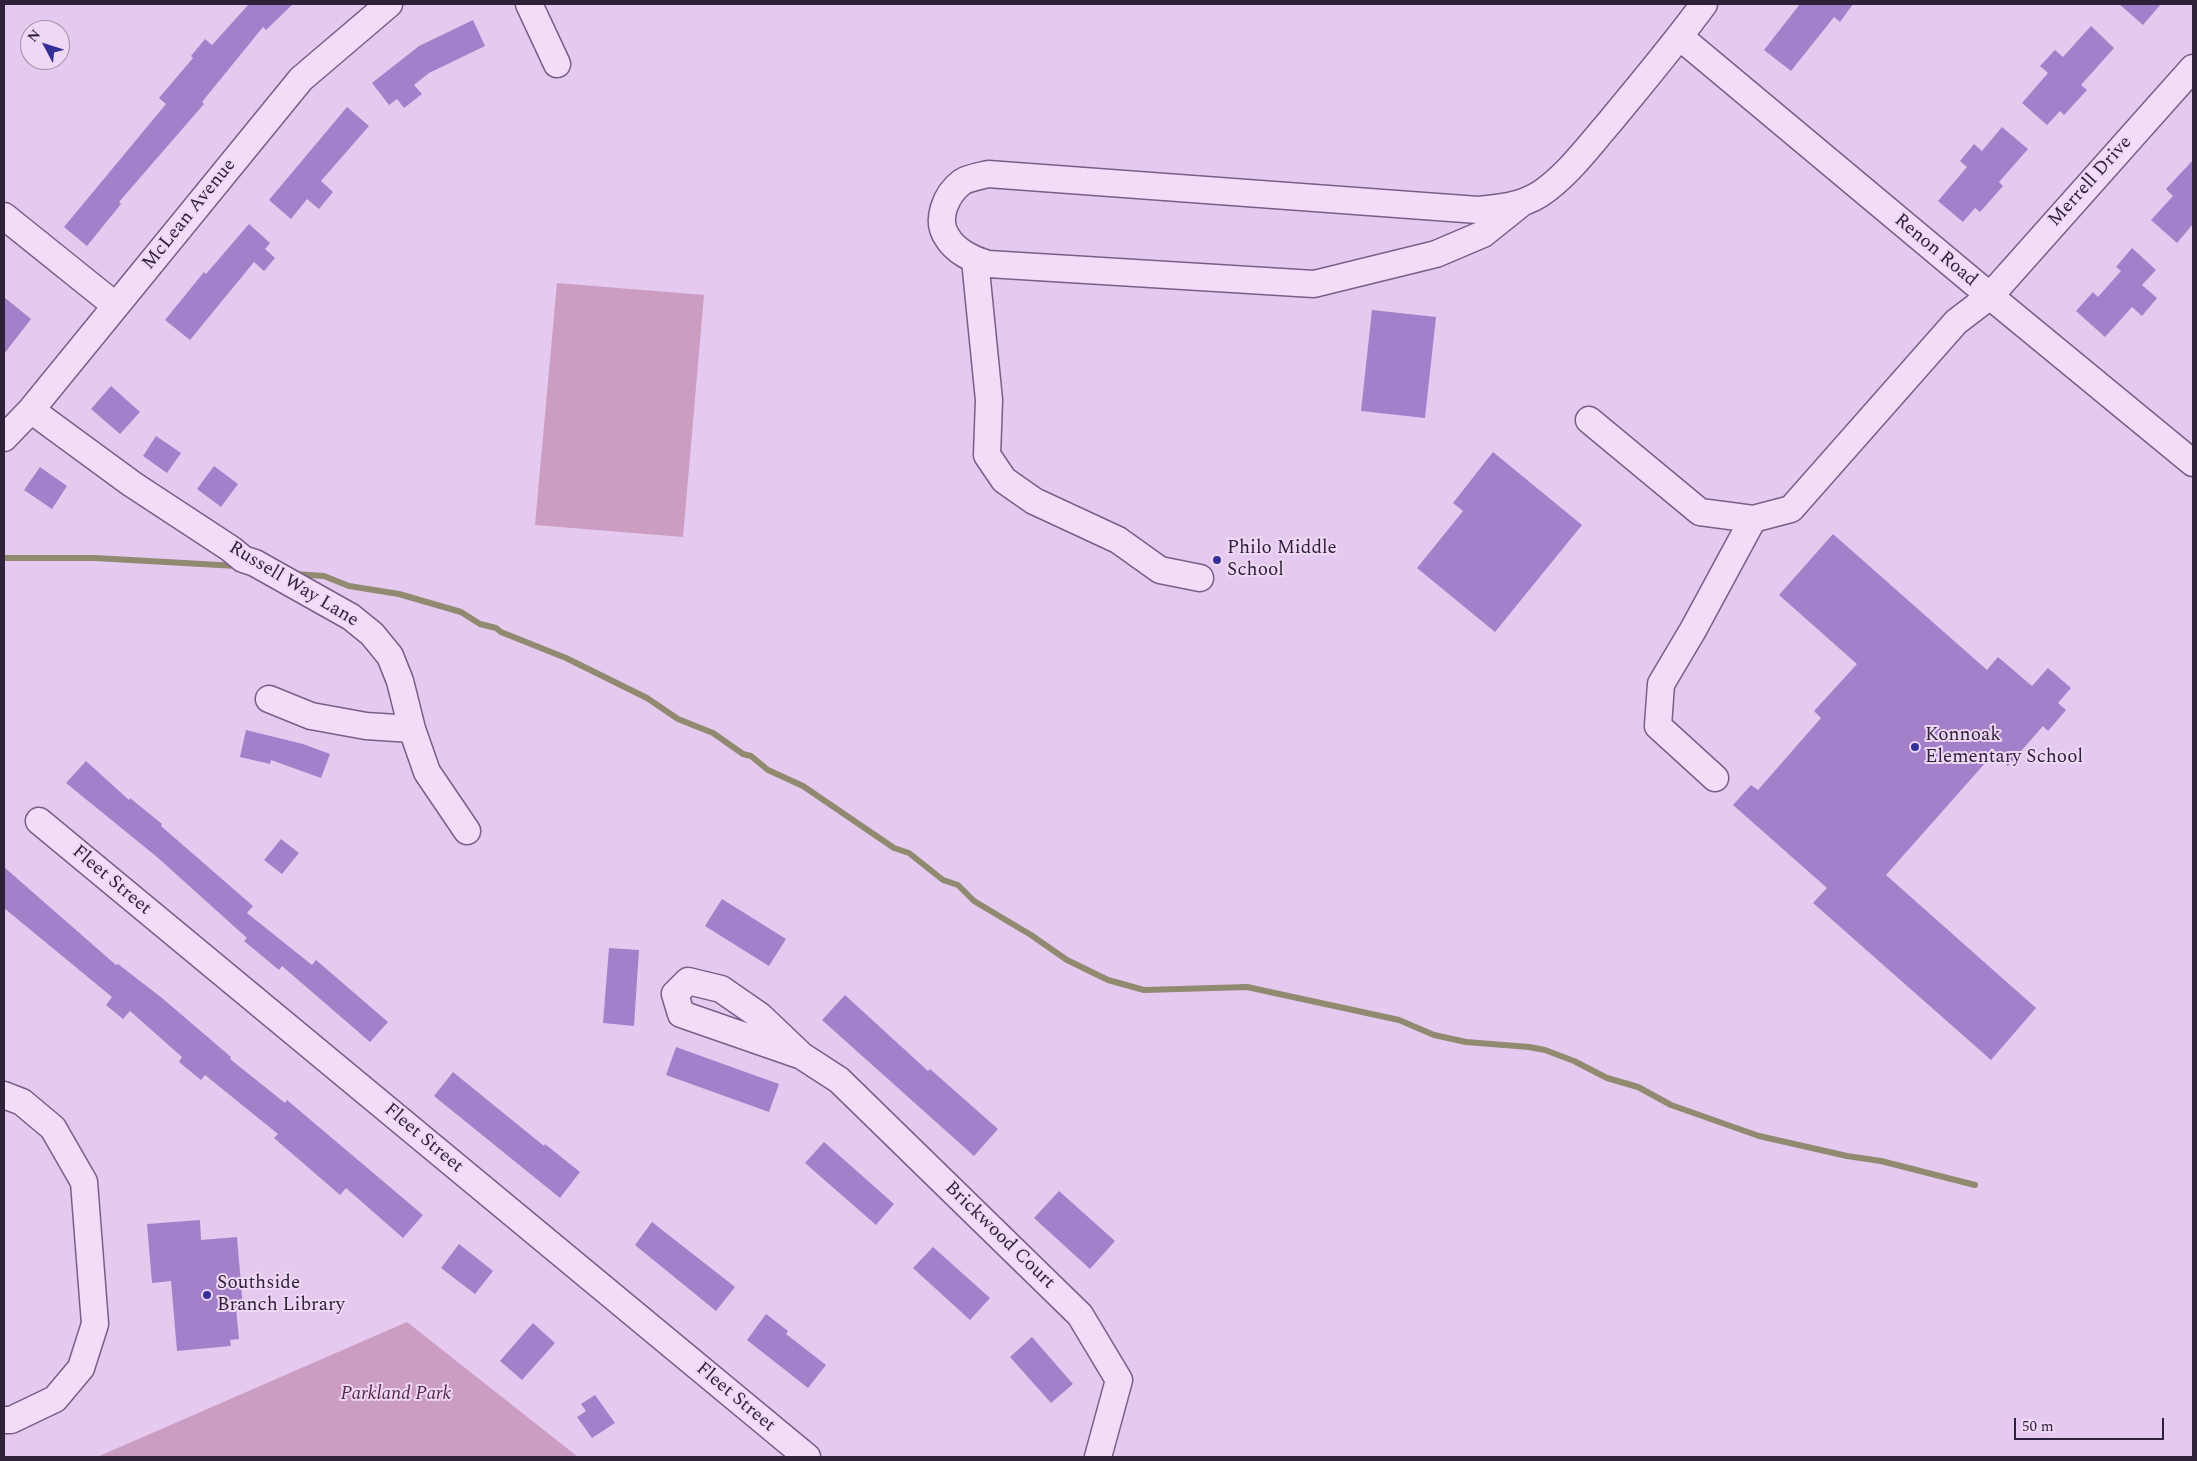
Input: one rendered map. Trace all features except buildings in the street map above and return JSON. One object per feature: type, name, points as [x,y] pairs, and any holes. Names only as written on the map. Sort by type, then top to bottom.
[{"type":"street","name":"McLean Avenue","points":[[4,438],[31,410],[301,79],[389,4]]},
{"type":"street","points":[[529,4],[557,64]]},
{"type":"street","points":[[1523,202],[1483,234],[1436,254],[1314,284],[988,264],[962,253],[946,237],[943,218],[944,202],[962,182],[988,174],[1396,202],[1478,210],[1505,208],[1540,194],[1554,183],[1586,150],[1633,94],[1680,37],[1704,4]]},
{"type":"street","name":"Renon Road","points":[[1680,37],[2193,463]]},
{"type":"street","name":"Merrell Drive","points":[[1753,519],[1791,509],[1956,322],[1990,296],[2193,68]]},
{"type":"street","points":[[4,216],[116,306]]},
{"type":"street","points":[[975,260],[989,400],[987,455],[1004,480],[1034,502],[1118,540],[1160,570],[1200,578]]},
{"type":"street","name":"Russell Way Lane","points":[[31,410],[132,484],[232,549],[242,559],[255,563],[351,617],[372,634],[390,656],[394,664],[400,680],[412,729],[428,772],[467,831]]},
{"type":"street","points":[[1589,420],[1700,512],[1753,519],[1661,684],[1658,726],[1715,778]]},
{"type":"street","points":[[269,699],[310,716],[366,726],[412,729]]},
{"type":"street","name":"Fleet Street","points":[[39,821],[807,1457]]},
{"type":"street","name":"Brickwood Court","points":[[802,1056],[839,1080],[1080,1315],[1119,1380],[1098,1457]]},
{"type":"street","points":[[4,1095],[22,1102],[53,1128],[84,1182],[95,1324],[81,1368],[55,1399],[11,1420],[4,1420]]},
{"type":"green space","points":[[557,283],[704,295],[683,537],[535,525]]},
{"type":"green space","name":"Parkland Park","points":[[407,1322],[578,1457],[97,1457]]},
{"type":"waterway","points":[[4,558],[95,558],[237,566]]},
{"type":"waterway","points":[[294,574],[324,576],[349,586],[399,594],[461,612],[480,624],[496,628],[501,632],[566,658],[647,698],[678,719],[713,733],[743,754],[751,756],[768,770],[803,786],[894,848],[909,853],[943,880],[958,885],[974,901],[1031,935],[1067,960],[1108,980],[1144,990],[1247,987],[1399,1020],[1434,1035],[1466,1042],[1545,1050],[1574,1061],[1607,1078],[1638,1087],[1671,1105],[1759,1136],[1847,1156],[1881,1161],[1975,1185]]},
{"type":"place","name":"Philo Middle School","points":[[1217,560]]},
{"type":"place","name":"Konnoak Elementary School","points":[[1915,747]]},
{"type":"place","name":"Southside Branch Library","points":[[207,1295]]}]
